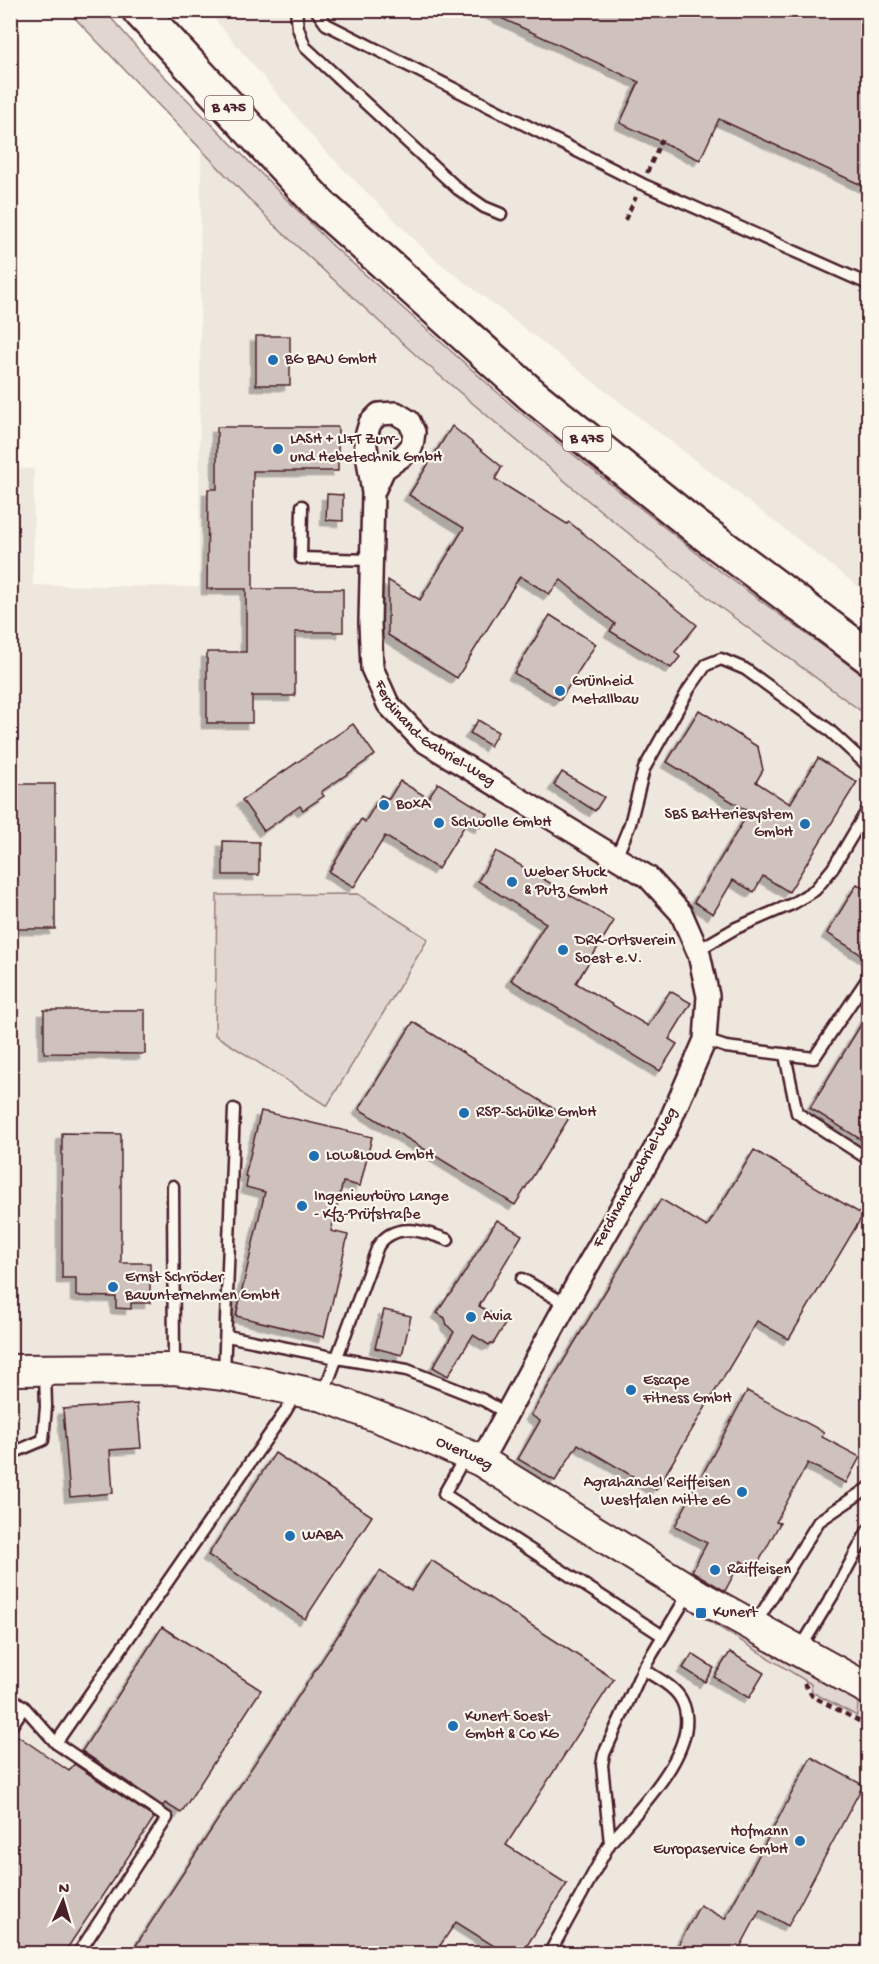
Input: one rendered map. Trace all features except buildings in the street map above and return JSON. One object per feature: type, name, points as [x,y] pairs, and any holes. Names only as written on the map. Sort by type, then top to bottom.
[{"type":"highway","name":"B 475","points":[[139,10],[320,205],[532,395],[696,527],[868,656]]},
{"type":"street","name":"Ferdinand-Gabriel-Weg","points":[[373,493],[370,623],[372,668],[388,704],[422,740],[648,877],[681,913],[698,950],[708,996],[705,1040],[666,1130],[567,1304],[508,1414],[474,1457]]},
{"type":"street","name":"Overweg","points":[[10,1370],[174,1369],[224,1375],[310,1393],[409,1429],[474,1457],[690,1590],[868,1689]]},
{"type":"lane","points":[[296,10],[297,28],[305,47],[458,189],[484,207],[501,214]]},
{"type":"lane","points":[[316,10],[326,24],[642,184],[868,284]]},
{"type":"lane","points":[[302,506],[301,558],[371,560]]},
{"type":"lane","points":[[616,858],[630,824],[644,769],[689,689],[706,664],[721,658],[745,669],[828,729],[868,766]]},
{"type":"lane","points":[[698,950],[736,928],[792,904],[815,890],[833,868],[868,809]]},
{"type":"lane","points":[[705,1040],[726,1047],[814,1058],[868,978]]},
{"type":"lane","points":[[785,1055],[797,1113],[868,1159]]},
{"type":"lane","points":[[224,1375],[234,1109]]},
{"type":"lane","points":[[173,1186],[174,1369]]},
{"type":"lane","points":[[56,1743],[272,1432],[310,1393],[337,1358],[378,1246],[384,1238],[396,1231],[411,1229],[448,1240]]},
{"type":"lane","points":[[522,1279],[567,1304]]},
{"type":"lane","points":[[226,1335],[407,1370],[483,1400],[508,1414]]},
{"type":"lane","points":[[10,1454],[43,1440],[46,1407],[45,1368]]},
{"type":"lane","points":[[474,1457],[444,1494],[663,1636]]},
{"type":"lane","points":[[754,1626],[819,1521],[868,1488]]},
{"type":"lane","points":[[800,1651],[868,1530]]},
{"type":"lane","points":[[610,1843],[602,1765],[604,1754],[643,1670],[690,1590]]},
{"type":"lane","points":[[549,1953],[610,1843],[663,1780],[678,1751],[685,1730],[686,1718],[683,1701],[675,1691],[643,1670]]},
{"type":"lane","points":[[10,1697],[24,1707],[56,1743],[167,1818],[78,1953]]},
{"type":"lane","points":[[10,1728],[24,1707]]},
{"type":"shaded area","points":[[68,11],[105,11],[148,60],[332,245],[515,408],[713,566],[868,679],[868,716],[721,608],[585,498],[419,358],[273,224]]},
{"type":"shaded area","points":[[208,11],[868,11],[868,594],[431,256],[323,149]]},
{"type":"shaded area","points":[[201,150],[273,224],[419,358],[585,498],[721,608],[868,716],[868,1953],[11,1954],[11,468],[34,469],[33,585],[199,587]]},
{"type":"shaded area","points":[[358,894],[428,939],[327,1106],[215,1035],[217,895]]},
{"type":"shaded area","points":[[700,1611],[854,1698],[858,1704],[857,1716],[812,1692],[811,1684],[694,1612]]},
{"type":"place","name":"BG BAU GmbH","points":[[273,360]]},
{"type":"place","name":"LASH + LIFT Zurr- und Hebetechnik GmbH","points":[[278,449]]},
{"type":"place","name":"Grünheid Metallbau","points":[[560,691]]},
{"type":"place","name":"BoxA","points":[[384,805]]},
{"type":"place","name":"Schwolle GmbH","points":[[439,823]]},
{"type":"place","name":"SBS Batteriesystem GmbH","points":[[805,824]]},
{"type":"place","name":"Weber Stuck & Putz GmbH","points":[[512,882]]},
{"type":"place","name":"DRK-Ortsverein Soest e.V.","points":[[563,950]]},
{"type":"place","name":"RSP-Schülke GmbH","points":[[464,1113]]},
{"type":"place","name":"Low&Loud GmbH","points":[[314,1156]]},
{"type":"place","name":"Ingenieurbüro Lange - Kfz-Prüfstraße","points":[[302,1206]]},
{"type":"place","name":"Ernst Schröder Bauunternehmen GmbH","points":[[113,1287]]},
{"type":"place","name":"Avia","points":[[471,1317]]},
{"type":"place","name":"Escape Fitness GmbH","points":[[631,1390]]},
{"type":"place","name":"Agrahandel Reiffeisen Westfalen Mitte eG","points":[[742,1492]]},
{"type":"place","name":"WABA","points":[[290,1536]]},
{"type":"place","name":"Raiffeisen","points":[[715,1570]]},
{"type":"place","name":"Kunert","points":[[701,1613]]},
{"type":"place","name":"Kunert Soest GmbH & Co KG","points":[[453,1726]]},
{"type":"place","name":"Hofmann Europaservice GmbH","points":[[800,1841]]}]
